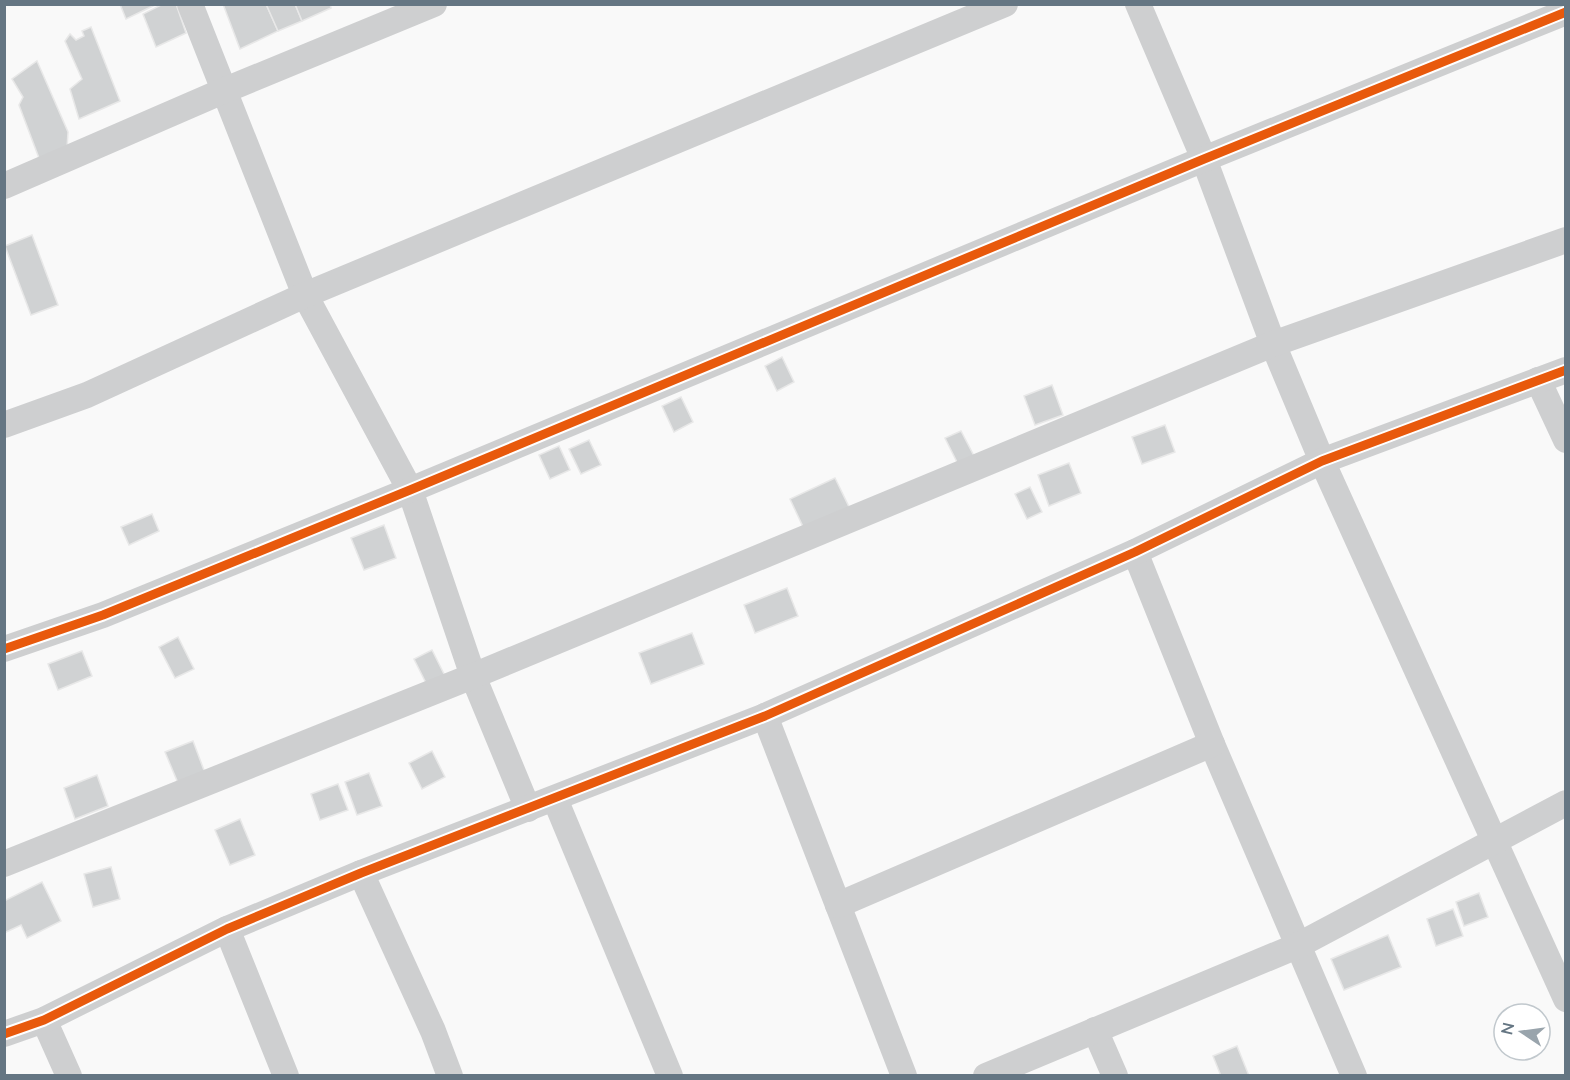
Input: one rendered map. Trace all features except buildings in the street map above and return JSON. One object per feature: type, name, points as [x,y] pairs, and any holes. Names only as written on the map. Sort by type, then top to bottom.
[{"type":"street","points":[[190,4],[305,295],[410,490],[473,676],[528,809]]},
{"type":"street","points":[[4,186],[223,91],[434,4]]},
{"type":"street","points":[[4,424],[87,395],[305,295],[1005,4]]},
{"type":"street","points":[[1138,4],[1204,159],[1273,344],[1322,460],[1566,999]]},
{"type":"street","points":[[4,649],[103,615],[410,490],[1204,159],[1566,12]]},
{"type":"street","points":[[4,864],[473,676],[1273,344],[1566,240]]},
{"type":"street","points":[[4,1034],[44,1020],[226,929],[361,873],[765,716],[1135,552],[1322,460],[1566,370]]},
{"type":"street","points":[[1538,380],[1566,440]]},
{"type":"street","points":[[1135,552],[1212,744],[1354,1076]]},
{"type":"street","points":[[765,716],[904,1076]]},
{"type":"street","points":[[838,905],[1212,744]]},
{"type":"street","points":[[555,799],[670,1076]]},
{"type":"street","points":[[986,1076],[1297,946],[1566,803]]},
{"type":"street","points":[[361,873],[433,1031],[450,1076]]},
{"type":"street","points":[[226,929],[286,1076]]},
{"type":"street","points":[[44,1020],[69,1076]]},
{"type":"street","points":[[1095,1030],[1115,1076]]},
{"type":"cycle path","points":[[4,649],[103,615],[410,490],[1204,159],[1566,12]]},
{"type":"cycle path","points":[[4,1034],[44,1020],[227,929],[361,873],[765,716],[1135,552],[1322,461],[1566,370]]}]
